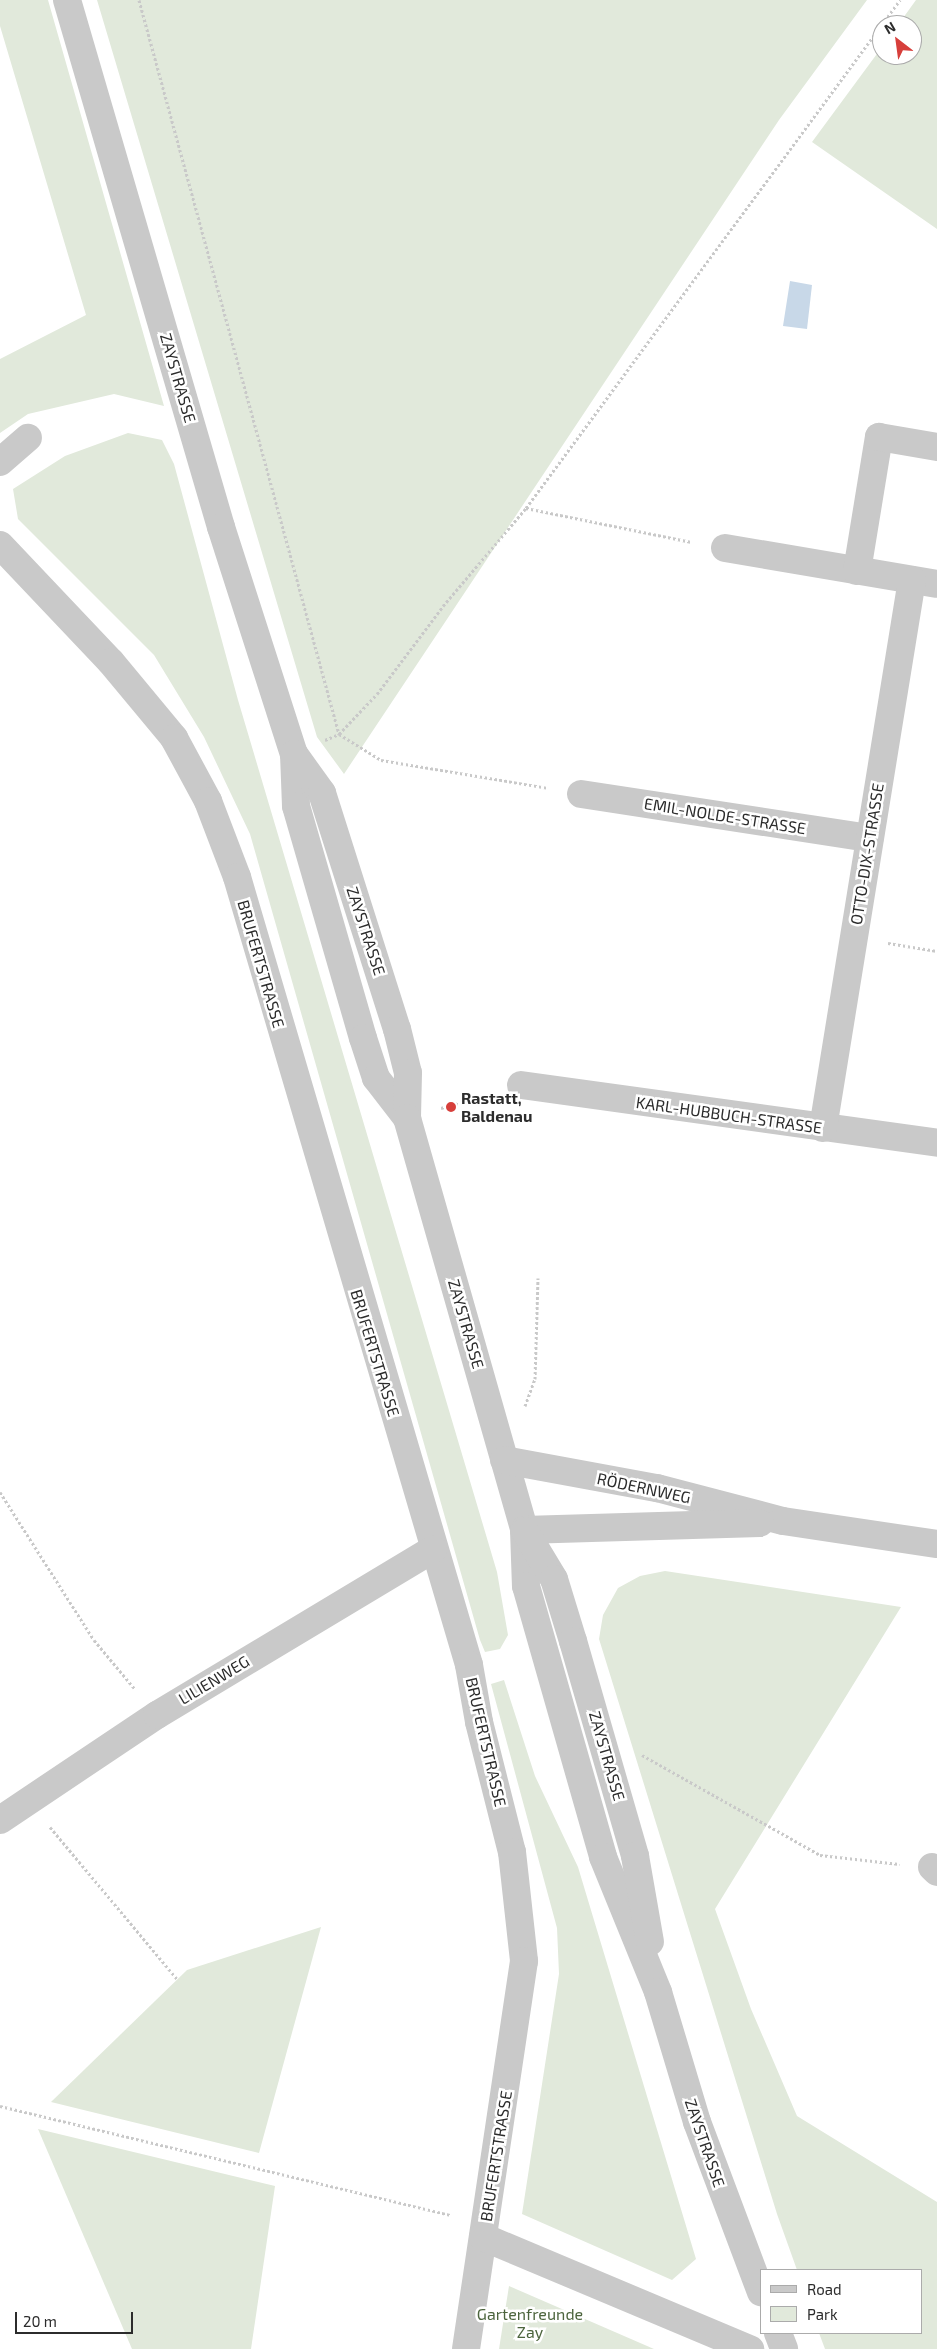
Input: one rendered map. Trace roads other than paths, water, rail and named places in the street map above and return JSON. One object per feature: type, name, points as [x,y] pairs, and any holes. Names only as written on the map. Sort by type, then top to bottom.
[{"type":"street","name":"ZAYSTRASSE","points":[[67,0],[221,527],[294,754],[296,806],[363,1038],[376,1078],[407,1118]]},
{"type":"street","points":[[857,571],[879,437],[937,447]]},
{"type":"street","points":[[0,462],[28,438]]},
{"type":"street","name":"BRUFERTSTRASSE","points":[[0,545],[111,662],[174,738],[208,802],[240,886],[433,1549],[469,1665],[522,1908],[520,2010],[466,2349]]},
{"type":"street","name":"OTTO-DIX-STRASSE","points":[[725,548],[924,582],[870,838],[823,1128]]},
{"type":"street","name":"ZAYSTRASSE","points":[[294,754],[322,793],[398,1029],[408,1073],[407,1118],[524,1530],[526,1586],[602,1857],[658,1992],[696,2122],[760,2289]]},
{"type":"street","name":"EMIL-NOLDE-STRASSE","points":[[581,794],[870,838]]},
{"type":"street","name":"KARL-HUBBUCH-STRASSE","points":[[521,1085],[937,1143]]},
{"type":"street","name":"RÖDERNWEG","points":[[504,1460],[657,1488],[783,1521],[937,1544]]},
{"type":"street","name":"RÖDERNWEG","points":[[524,1530],[660,1529],[783,1521]]},
{"type":"street","name":"LILIENWEG","points":[[0,1820],[156,1715],[433,1549]]},
{"type":"street","name":"BRUFERTSTRASSE","points":[[484,2230],[750,2349]]},
{"type":"street","points":[[778,2334],[784,2349]]},
{"type":"water","points":[[790,281],[812,285],[807,329],[783,326]]},
{"type":"place","name":"Rastatt, Baldenau","points":[[451,1107]]},
{"type":"park label","name":"Gartenfreunde Zay","points":[[530,2323]]}]
